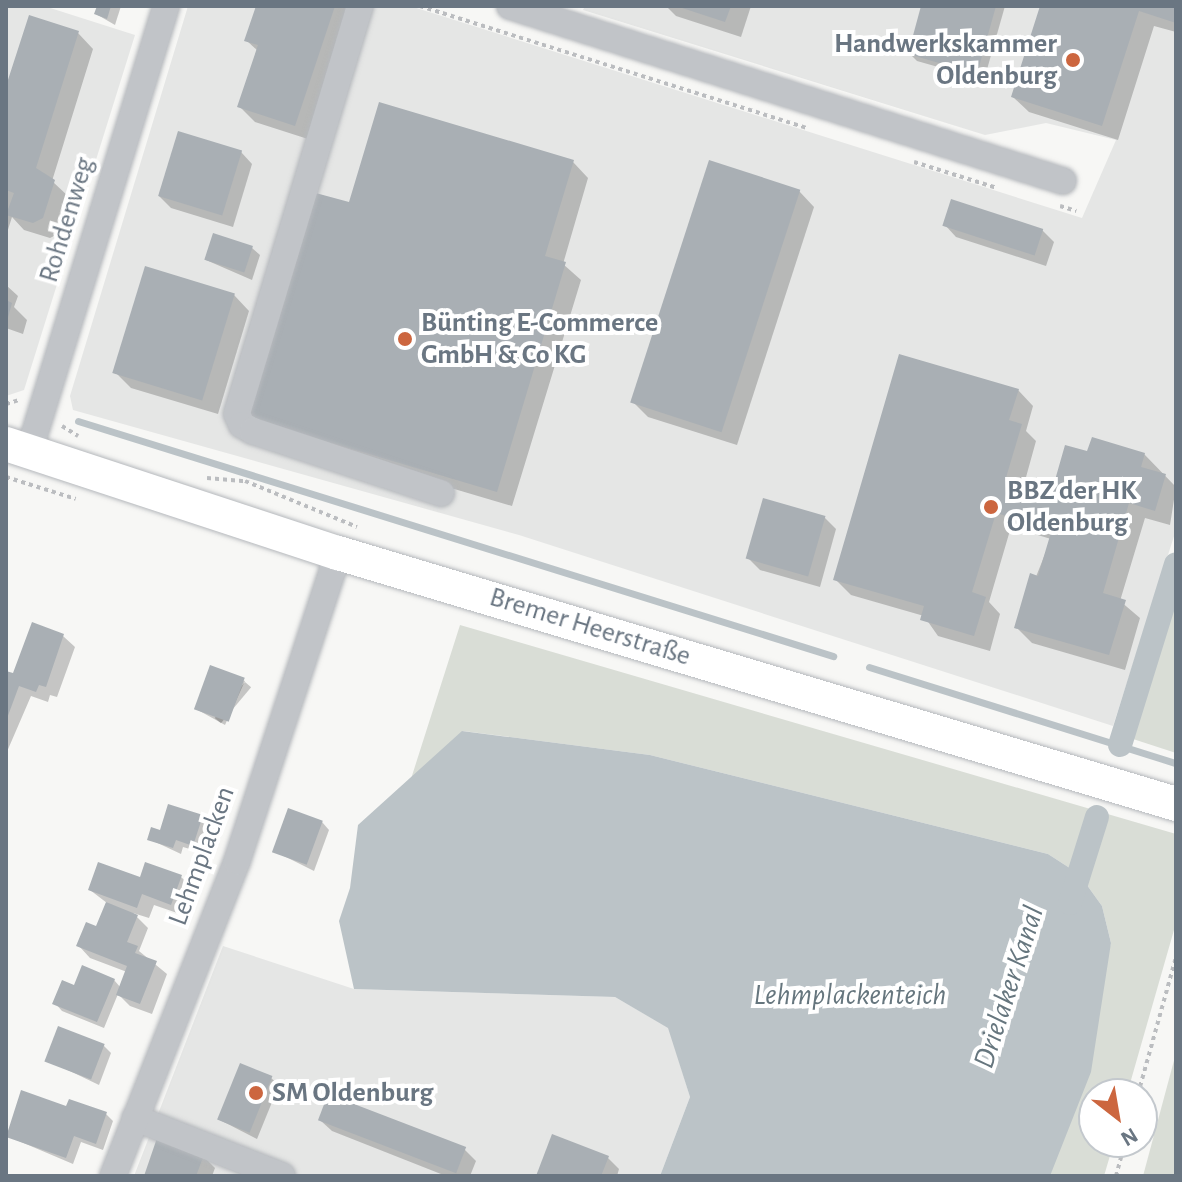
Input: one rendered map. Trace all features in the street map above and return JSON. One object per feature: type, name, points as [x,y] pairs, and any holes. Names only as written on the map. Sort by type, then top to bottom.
[{"type":"main road","name":"Bremer Heerstraße","points":[[17,448],[338,553],[1176,804]]},
{"type":"street","name":"Rohdenweg","points":[[17,448],[166,6]]},
{"type":"street","points":[[360,6],[237,414],[242,425],[253,431],[441,493]]},
{"type":"street","points":[[510,6],[1056,192]]},
{"type":"street","name":"Lehmplacken","points":[[113,1176],[237,861],[338,553]]},
{"type":"street","points":[[135,1118],[282,1176]]},
{"type":"path","points":[[420,6],[811,129]]},
{"type":"path","points":[[911,161],[1008,191]]},
{"type":"path","points":[[1056,192],[1076,211]]},
{"type":"path","points":[[1142,1078],[1176,957]]},
{"type":"shaded area","points":[[6,6],[44,6],[135,35],[24,390],[6,396]]},
{"type":"shaded area","points":[[188,6],[410,6],[1082,218],[1116,140],[1046,123],[985,135],[583,10],[585,6],[1176,6],[1176,530],[1113,726],[519,535],[73,410],[70,396]]},
{"type":"shaded area","points":[[1176,600],[1176,753],[1133,739]]},
{"type":"shaded area","points":[[460,625],[1176,834],[1176,923],[1132,1078],[1078,1078],[1078,1158],[1109,1158],[1104,1176],[1050,1176],[1111,943],[1102,906],[1079,874],[1048,854],[650,755],[463,731],[410,782]]},
{"type":"shaded area","points":[[223,946],[354,989],[615,997],[669,1028],[690,1097],[660,1176],[134,1176]]},
{"type":"shaded area","points":[[1176,1053],[1176,1176],[1143,1176],[1148,1158],[1158,1158],[1158,1120]]},
{"type":"water","name":"Lehmplackenteich","points":[[462,731],[650,755],[1048,854],[1079,874],[1102,906],[1111,943],[1091,1072],[1089,1078],[1078,1078],[1078,1105],[1050,1176],[660,1176],[690,1097],[668,1028],[615,997],[354,989],[339,921],[350,888],[358,825]]},
{"type":"building","points":[[97,6],[111,6],[107,19],[94,14]]},
{"type":"building","points":[[256,6],[335,6],[295,126],[237,107],[258,45],[244,41]]},
{"type":"building","points":[[676,6],[731,6],[725,22]]},
{"type":"building","points":[[921,6],[996,6],[977,74],[908,54]]},
{"type":"building","name":"Handwerkskammer Oldenburg","points":[[1040,6],[1176,6],[1176,23],[1139,11],[1102,126],[1011,97]]},
{"type":"building","points":[[29,15],[79,31],[36,168],[55,180],[43,218],[33,223],[6,215],[14,193],[6,190],[6,86]]},
{"type":"building","name":"Bünting E-Commerce GmbH & Co KG","points":[[379,102],[574,160],[545,256],[566,262],[497,492],[244,417],[312,192],[349,202]]},
{"type":"building","points":[[178,131],[242,151],[222,216],[158,196]]},
{"type":"building","points":[[709,160],[800,190],[722,432],[630,403]]},
{"type":"building","points":[[951,199],[1043,229],[1035,256],[942,226]]},
{"type":"building","points":[[213,233],[253,246],[244,273],[204,260]]},
{"type":"building","points":[[145,266],[235,293],[202,401],[112,373]]},
{"type":"building","points":[[6,300],[12,303],[7,321],[6,321]]},
{"type":"building","name":"BBZ der HK Oldenburg","points":[[899,354],[1019,389],[1009,420],[1022,424],[1005,481],[1051,494],[1065,445],[1087,451],[1092,437],[1145,453],[1141,467],[1166,474],[1155,511],[1129,503],[1103,593],[1126,600],[1109,655],[1014,628],[1030,573],[1038,576],[1052,529],[996,513],[972,592],[986,597],[974,636],[920,620],[924,606],[833,580]]},
{"type":"building","points":[[763,498],[825,516],[808,576],[746,559]]},
{"type":"building","points":[[32,622],[64,634],[46,687],[39,685],[36,692],[19,686],[6,721],[6,671],[13,673]]},
{"type":"building","points":[[210,665],[245,678],[229,722],[194,709]]},
{"type":"building","points":[[168,804],[203,815],[193,846],[176,840],[173,848],[147,840],[151,827],[160,830]]},
{"type":"building","points":[[288,808],[323,821],[307,865],[272,852]]},
{"type":"building","points":[[98,862],[140,877],[145,862],[182,875],[171,905],[142,894],[137,908],[88,890]]},
{"type":"building","points":[[106,902],[138,915],[127,942],[138,946],[135,953],[157,961],[140,1004],[116,995],[127,966],[76,946],[86,922],[96,926]]},
{"type":"building","points":[[82,965],[115,979],[97,1022],[52,1004],[62,980],[74,985]]},
{"type":"building","points":[[58,1026],[105,1044],[91,1079],[44,1061]]},
{"type":"building","points":[[240,1063],[272,1076],[250,1133],[217,1120]]},
{"type":"building","points":[[21,1090],[66,1106],[69,1099],[107,1112],[96,1144],[74,1136],[66,1158],[6,1137]]},
{"type":"building","points":[[328,1094],[466,1147],[456,1173],[318,1120]]},
{"type":"building","points":[[552,1134],[609,1156],[601,1176],[536,1176]]},
{"type":"building","points":[[157,1138],[204,1155],[196,1176],[144,1176]]},
{"type":"waterway","points":[[78,421],[833,656]]},
{"type":"waterway","name":"Drielaker Kanal","points":[[1120,745],[1176,564]]},
{"type":"waterway","points":[[869,667],[1176,763]]},
{"type":"waterway","name":"Drielaker Kanal","points":[[1070,903],[1097,817]]},
{"type":"place","name":"Handwerkskammer Oldenburg","points":[[1073,60]]},
{"type":"place","name":"Bünting E-Commerce GmbH & Co KG","points":[[405,339]]},
{"type":"place","name":"BBZ der HK Oldenburg","points":[[991,507]]},
{"type":"place","name":"SM Oldenburg","points":[[256,1093]]}]
